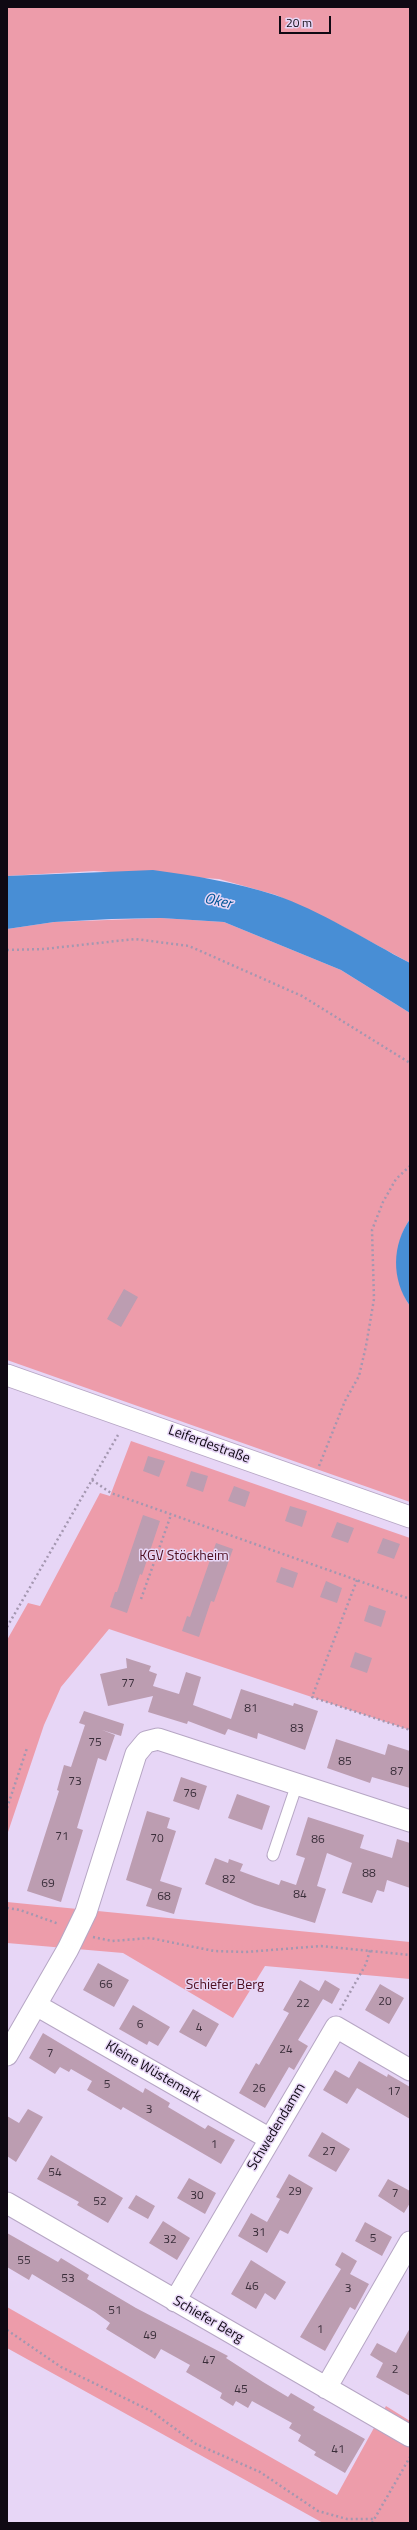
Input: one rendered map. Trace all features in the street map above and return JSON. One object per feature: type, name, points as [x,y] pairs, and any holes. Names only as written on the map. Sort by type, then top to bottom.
[{"type":"street","name":"Leiferdestraße","points":[[7,1374],[410,1517]]},
{"type":"street","points":[[7,2055],[36,2005],[86,1912],[136,1754],[146,1742],[158,1739],[410,1821]]},
{"type":"street","name":"Kleine Wüstemark","points":[[36,2005],[270,2139]]},
{"type":"street","points":[[336,2027],[410,2070]]},
{"type":"street","name":"Schwedendamm","points":[[175,2300],[336,2027]]},
{"type":"street","name":"Schiefer Berg","points":[[7,2203],[410,2436]]},
{"type":"street","points":[[326,2388],[410,2242]]},
{"type":"lane","points":[[273,1855],[297,1784]]},
{"type":"path","points":[[7,950],[44,949],[135,939],[189,946],[302,996],[410,1063]]},
{"type":"path","points":[[312,1483],[345,1401],[359,1376],[374,1299],[372,1230],[383,1202],[396,1179],[410,1166]]},
{"type":"path","points":[[7,1627],[92,1480],[127,1416]]},
{"type":"path","points":[[92,1480],[111,1493],[410,1599]]},
{"type":"path","points":[[141,1599],[171,1515]]},
{"type":"path","points":[[357,1580],[312,1697],[410,1730]]},
{"type":"path","points":[[7,1808],[27,1748]]},
{"type":"path","points":[[7,1908],[20,1910],[95,1938],[112,1940],[150,1938],[214,1951],[246,1952],[321,1946],[410,1955]]},
{"type":"path","points":[[336,2027],[336,2017],[366,1964],[370,1950]]},
{"type":"path","points":[[7,2330],[61,2367],[151,2411],[196,2444],[260,2472],[318,2511],[347,2519],[374,2519]]},
{"type":"path","points":[[372,2523],[410,2457]]},
{"type":"green space","points":[[7,7],[410,7],[410,963],[336,923],[276,895],[219,879],[94,871],[7,876]]},
{"type":"green space","points":[[161,918],[224,922],[341,970],[410,1013],[410,1219],[400,1239],[397,1262],[400,1285],[410,1306],[410,1502],[7,1360],[7,929],[54,922]]},
{"type":"green space","name":"KGV Stöckheim","points":[[131,1441],[410,1538],[410,1730],[109,1629],[61,1687],[44,1725],[7,1835],[7,1640],[28,1603],[40,1606],[100,1493],[110,1496]]},
{"type":"green space","points":[[7,1902],[410,1942],[410,1979],[265,1966],[233,2018],[123,1953],[7,1943]]},
{"type":"green space","points":[[7,2307],[337,2495],[386,2406],[410,2421],[410,2523],[323,2523],[7,2348]]},
{"type":"water","name":"Oker","points":[[153,870],[230,883],[260,890],[292,901],[326,917],[410,963],[410,1013],[341,970],[224,922],[161,918],[112,919],[54,922],[7,929],[7,876]]},
{"type":"water","points":[[410,1219],[410,1306],[399,1285],[396,1262],[400,1240]]},
{"type":"building","points":[[124,1289],[138,1297],[121,1327],[107,1319]]},
{"type":"building","points":[[148,1456],[165,1461],[159,1477],[143,1471]]},
{"type":"building","points":[[191,1471],[208,1476],[203,1492],[186,1486]]},
{"type":"building","points":[[234,1486],[250,1492],[245,1507],[228,1501]]},
{"type":"building","points":[[290,1506],[307,1511],[302,1527],[285,1521]]},
{"type":"building","points":[[143,1515],[160,1521],[142,1575],[140,1574],[127,1613],[110,1607],[115,1592],[117,1592]]},
{"type":"building","points":[[337,1522],[354,1528],[348,1543],[331,1537]]},
{"type":"building","points":[[383,1538],[400,1544],[394,1559],[377,1553]]},
{"type":"building","points":[[216,1543],[233,1549],[214,1602],[211,1601],[199,1637],[182,1631],[187,1616],[190,1617]]},
{"type":"building","points":[[281,1567],[298,1573],[293,1588],[276,1582]]},
{"type":"building","points":[[326,1581],[342,1588],[337,1603],[320,1597]]},
{"type":"building","points":[[369,1605],[386,1611],[381,1627],[364,1621]]},
{"type":"building","points":[[355,1652],[372,1658],[367,1673],[350,1667]]},
{"type":"building","points":[[126,1658],[151,1666],[149,1671],[157,1674],[153,1686],[179,1694],[186,1672],[201,1677],[193,1705],[231,1719],[241,1689],[293,1706],[294,1703],[318,1711],[305,1750],[258,1733],[257,1739],[228,1729],[225,1735],[188,1721],[187,1724],[148,1712],[153,1696],[108,1706],[100,1674],[127,1668]]},
{"type":"building","points":[[84,1711],[124,1724],[121,1736],[102,1730],[115,1735],[106,1761],[98,1758],[77,1828],[83,1830],[61,1902],[27,1891],[59,1791],[57,1790],[64,1765],[71,1767],[85,1725],[79,1723]]},
{"type":"building","points":[[336,1739],[385,1755],[388,1744],[410,1751],[410,1788],[372,1777],[370,1783],[327,1768]]},
{"type":"building","points":[[181,1777],[207,1786],[199,1810],[173,1801]]},
{"type":"building","points":[[237,1794],[270,1806],[262,1830],[228,1818]]},
{"type":"building","points":[[147,1811],[170,1818],[167,1828],[176,1831],[160,1881],[182,1888],[174,1914],[146,1906],[152,1889],[126,1880]]},
{"type":"building","points":[[308,1817],[364,1835],[360,1848],[392,1858],[397,1839],[410,1843],[410,1888],[387,1880],[384,1892],[377,1890],[372,1903],[342,1893],[352,1863],[327,1853],[317,1886],[326,1889],[315,1923],[255,1905],[205,1884],[215,1858],[228,1863],[229,1859],[243,1864],[240,1871],[279,1885],[281,1880],[296,1885],[305,1858],[296,1855]]},
{"type":"building","points":[[98,1963],[129,1980],[114,2007],[83,1990]]},
{"type":"building","points":[[300,1980],[319,1991],[325,1980],[340,1989],[332,2004],[323,1999],[298,2040],[308,2046],[294,2070],[289,2067],[265,2108],[239,2093],[256,2063],[259,2065],[289,2013],[283,2010]]},
{"type":"building","points":[[380,1984],[404,1998],[389,2024],[365,2010]]},
{"type":"building","points":[[133,2005],[170,2027],[158,2046],[149,2041],[147,2045],[119,2029]]},
{"type":"building","points":[[193,2009],[219,2024],[206,2047],[179,2032]]},
{"type":"building","points":[[43,2033],[143,2093],[145,2088],[170,2103],[168,2107],[205,2129],[208,2125],[235,2140],[221,2164],[123,2107],[121,2110],[87,2090],[92,2081],[71,2069],[69,2072],[60,2067],[55,2074],[29,2058]]},
{"type":"building","points":[[359,2061],[387,2077],[388,2074],[410,2087],[410,2119],[357,2088],[347,2104],[323,2090],[335,2070],[349,2078]]},
{"type":"building","points":[[28,2109],[43,2117],[16,2162],[7,2156],[7,2116],[19,2123]]},
{"type":"building","points":[[322,2132],[350,2149],[336,2172],[308,2156]]},
{"type":"building","points":[[51,2155],[123,2198],[108,2223],[77,2205],[79,2202],[37,2179]]},
{"type":"building","points":[[289,2174],[313,2188],[288,2234],[280,2230],[267,2253],[238,2236],[251,2213],[267,2222],[280,2199],[276,2197]]},
{"type":"building","points":[[189,2178],[216,2193],[205,2214],[177,2198]]},
{"type":"building","points":[[388,2179],[410,2191],[410,2203],[404,2213],[378,2196]]},
{"type":"building","points":[[136,2195],[155,2206],[148,2219],[128,2208]]},
{"type":"building","points":[[163,2221],[190,2238],[177,2260],[149,2243]]},
{"type":"building","points":[[365,2222],[392,2237],[382,2256],[355,2241]]},
{"type":"building","points":[[7,2233],[58,2262],[61,2258],[89,2275],[87,2279],[136,2308],[228,2356],[226,2358],[263,2382],[288,2397],[291,2393],[315,2407],[313,2410],[365,2439],[345,2473],[314,2455],[316,2452],[298,2441],[301,2435],[289,2428],[292,2423],[252,2401],[248,2408],[236,2401],[233,2406],[220,2398],[222,2393],[186,2372],[190,2365],[161,2349],[155,2359],[106,2329],[110,2323],[95,2312],[32,2274],[29,2280],[7,2267]]},
{"type":"building","points":[[342,2252],[357,2261],[350,2274],[369,2284],[355,2310],[350,2307],[325,2351],[300,2337],[341,2269],[335,2265]]},
{"type":"building","points":[[251,2260],[286,2282],[275,2300],[265,2293],[256,2309],[231,2294]]},
{"type":"building","points":[[410,2328],[410,2396],[376,2377],[383,2363],[370,2355],[377,2343],[396,2353]]}]
